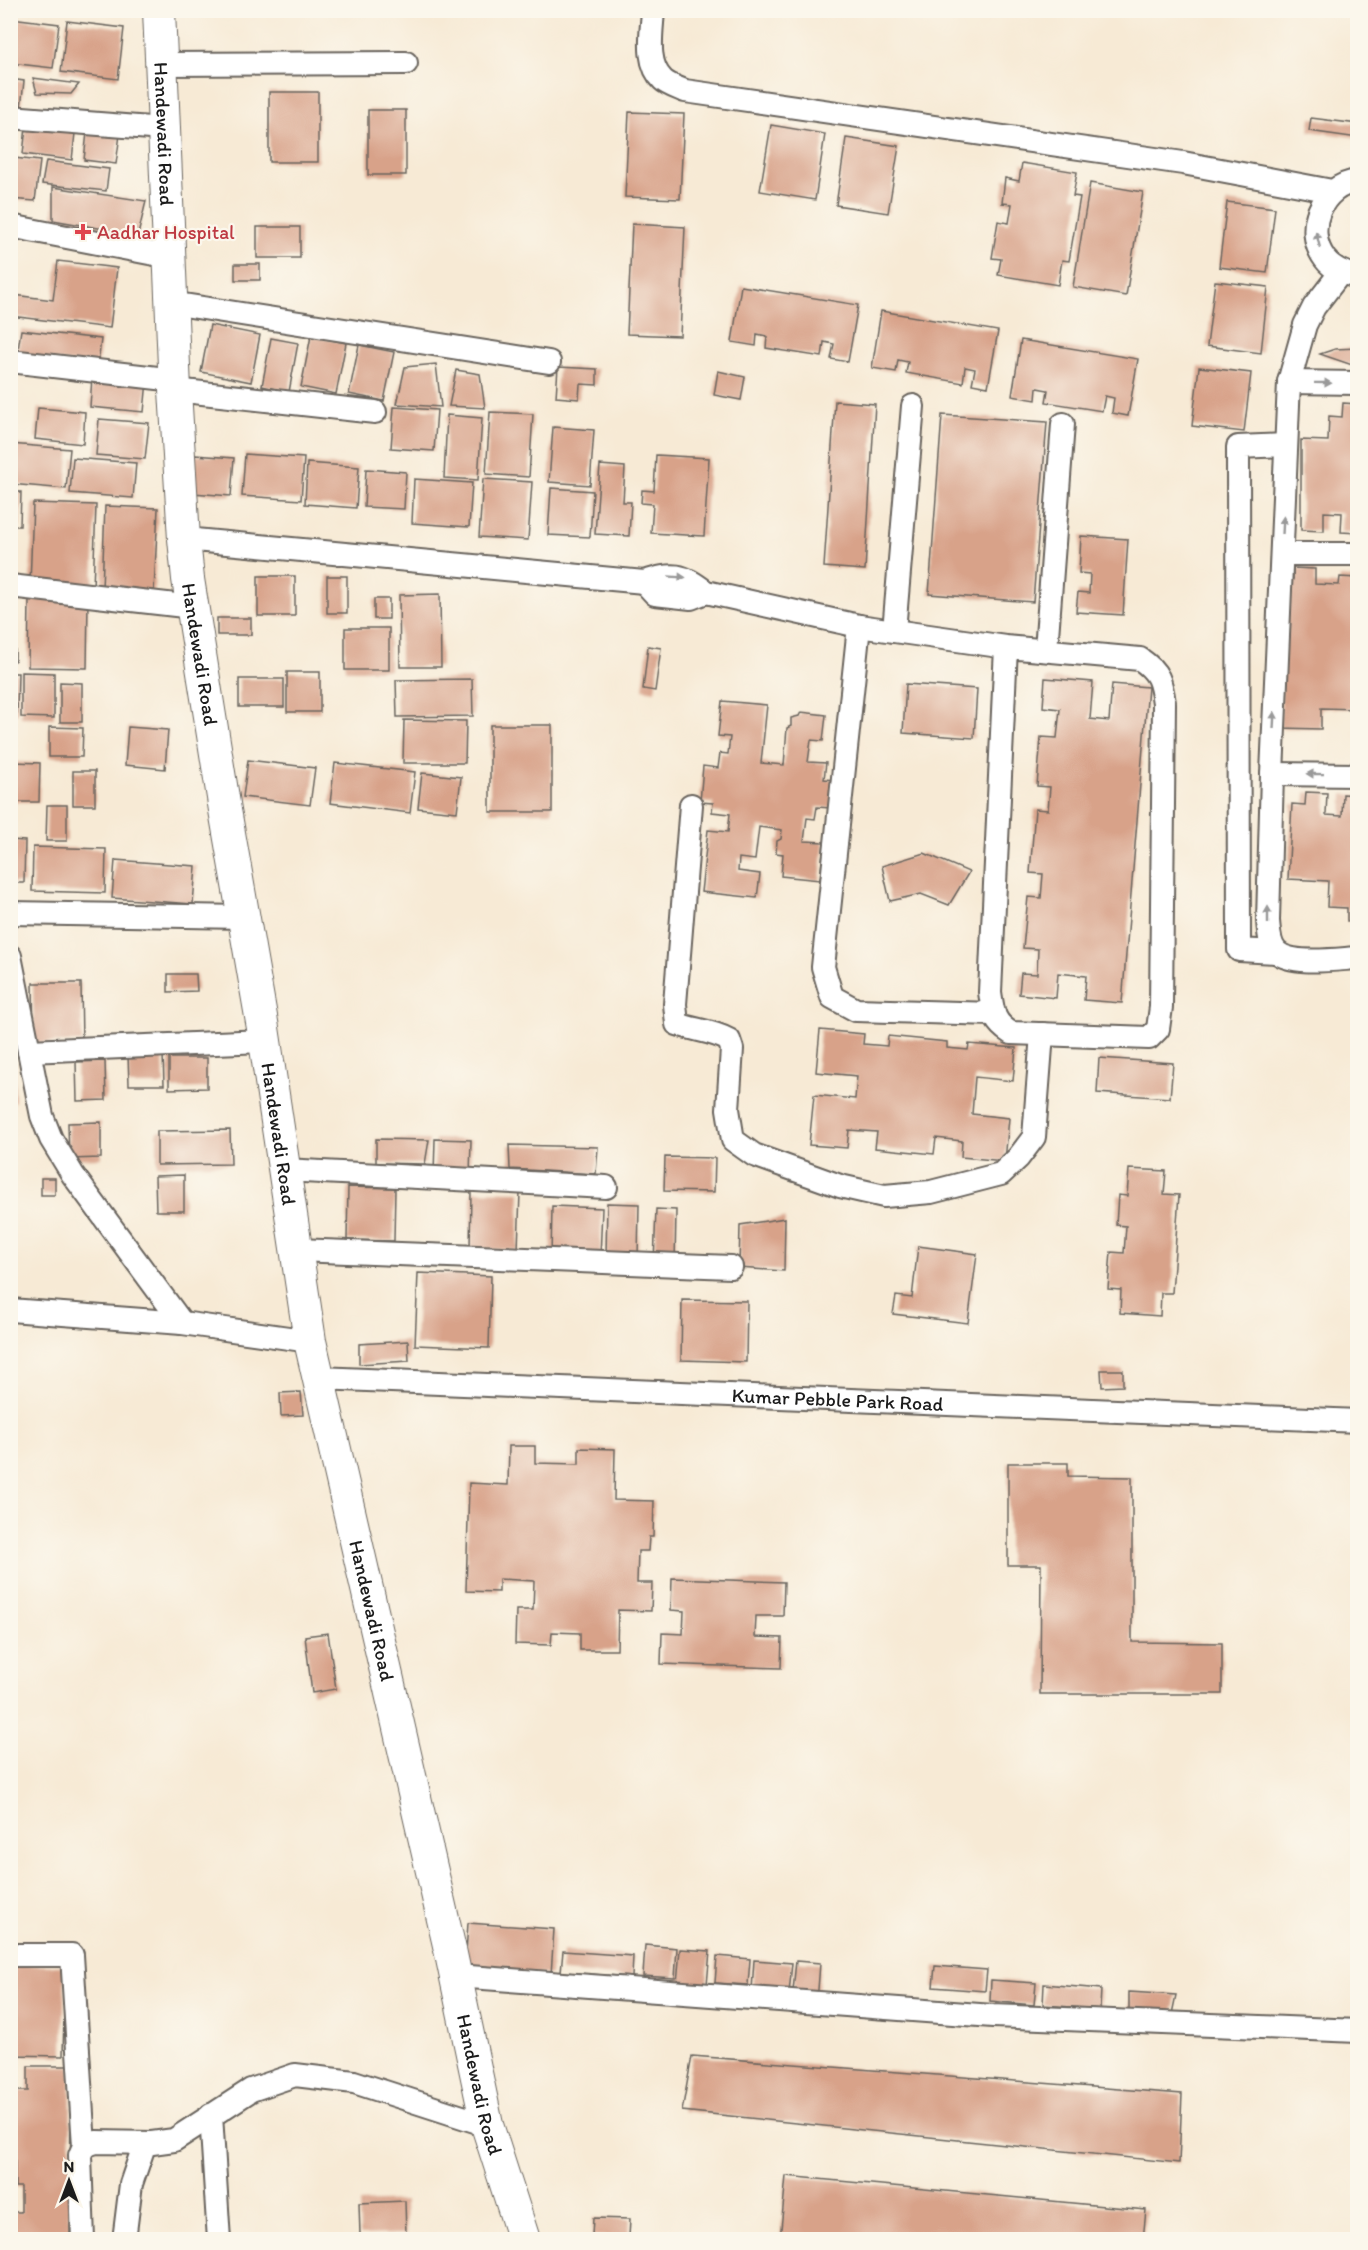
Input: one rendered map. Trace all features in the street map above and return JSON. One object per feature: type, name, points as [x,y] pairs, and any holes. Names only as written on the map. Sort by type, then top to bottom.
[{"type":"main road","name":"Handewadi Road","points":[[159,10],[171,303],[184,539],[193,607],[265,1041],[310,1341],[456,1976],[487,2125],[524,2240]]},
{"type":"street","points":[[654,10],[651,38],[653,64],[663,81],[685,91],[1183,163],[1332,191]]},
{"type":"street","points":[[161,64],[406,63]]},
{"type":"street","points":[[10,117],[163,129]]},
{"type":"street","points":[[1276,952],[1269,937],[1268,921],[1272,774],[1290,382],[1305,325],[1314,307],[1349,275],[1326,260],[1317,243],[1315,224],[1320,206],[1332,191],[1350,182],[1358,181]]},
{"type":"street","points":[[10,226],[170,257]]},
{"type":"street","points":[[171,303],[549,362]]},
{"type":"street","points":[[10,361],[375,412]]},
{"type":"street","points":[[1290,382],[1358,383]]},
{"type":"street","points":[[894,631],[913,406]]},
{"type":"street","points":[[1046,650],[1063,424]]},
{"type":"street","points":[[1286,445],[1238,447],[1239,950],[1276,952],[1290,959],[1358,958]]},
{"type":"street","points":[[184,539],[644,582],[664,576],[688,578],[706,592],[859,626],[1006,647],[1140,659],[1154,669],[1161,684],[1164,703],[1162,960],[1158,1029],[1149,1038],[1011,1033],[999,1026],[994,1014],[990,992],[1006,647]]},
{"type":"street","points":[[1282,554],[1358,554]]},
{"type":"street","points":[[10,586],[193,607]]},
{"type":"street","points":[[859,626],[823,967],[832,997],[856,1010],[994,1014]]},
{"type":"street","points":[[1272,774],[1358,775]]},
{"type":"street","points":[[691,805],[675,1004],[677,1024],[696,1031],[718,1034],[729,1040],[732,1049],[728,1109],[733,1140],[754,1155],[840,1186],[884,1196],[930,1192],[1001,1174],[1018,1158],[1034,1137],[1042,1034]]},
{"type":"street","points":[[10,913],[244,917]]},
{"type":"street","points":[[10,956],[23,1047],[42,1116],[51,1139],[73,1176],[182,1323]]},
{"type":"street","points":[[23,1047],[265,1041]]},
{"type":"street","points":[[284,1170],[606,1187]]},
{"type":"street","points":[[297,1250],[731,1267]]},
{"type":"street","points":[[10,1310],[182,1323],[310,1341]]},
{"type":"street","name":"Kumar Pebble Park Road","points":[[319,1378],[1358,1421]]},
{"type":"street","points":[[10,1955],[72,1955],[84,2146],[80,2155],[82,2240]]},
{"type":"street","points":[[456,1976],[993,2016],[1358,2031]]},
{"type":"street","points":[[84,2146],[96,2142],[145,2143],[174,2140],[251,2090],[295,2075],[354,2082],[487,2125]]},
{"type":"street","points":[[211,2115],[219,2240]]},
{"type":"street","points":[[124,2240],[131,2184],[145,2143]]},
{"type":"building","points":[[11,18],[59,24],[53,68],[10,63]]},
{"type":"building","points":[[67,21],[124,28],[118,79],[61,72]]},
{"type":"building","points":[[33,78],[79,84],[71,94],[37,93]]},
{"type":"building","points":[[10,79],[24,81],[20,116],[10,115]]},
{"type":"building","points":[[269,92],[318,92],[318,162],[269,162]]},
{"type":"building","points":[[368,110],[406,110],[406,175],[368,175]]},
{"type":"building","points":[[629,112],[684,114],[680,199],[625,197]]},
{"type":"building","points":[[10,118],[17,119],[12,160],[10,160]]},
{"type":"building","points":[[27,118],[76,124],[72,160],[23,154]]},
{"type":"building","points":[[1311,118],[1358,124],[1358,138],[1309,131]]},
{"type":"building","points":[[88,123],[121,127],[116,164],[84,160]]},
{"type":"building","points":[[771,125],[825,134],[815,200],[760,191]]},
{"type":"building","points":[[846,138],[899,146],[888,213],[836,205]]},
{"type":"building","points":[[14,158],[40,161],[35,201],[10,199]]},
{"type":"building","points":[[46,161],[109,169],[106,191],[42,184]]},
{"type":"building","points":[[1022,163],[1077,172],[1073,196],[1080,197],[1069,261],[1062,260],[1058,285],[998,275],[1001,259],[992,258],[998,221],[1009,223],[1012,204],[1002,203],[1005,178],[1019,181]]},
{"type":"building","points":[[1090,183],[1143,192],[1126,296],[1073,287]]},
{"type":"building","points":[[53,187],[146,201],[138,235],[53,220]]},
{"type":"building","points":[[1227,202],[1275,208],[1267,273],[1219,267]]},
{"type":"building","points":[[632,224],[685,227],[680,336],[627,334]]},
{"type":"building","points":[[257,227],[300,227],[300,258],[257,258]]},
{"type":"building","points":[[10,255],[18,256],[14,295],[53,300],[58,261],[117,268],[110,328],[10,316]]},
{"type":"building","points":[[235,264],[260,264],[260,280],[235,280]]},
{"type":"building","points":[[1215,281],[1268,287],[1261,353],[1207,346]]},
{"type":"building","points":[[741,286],[858,305],[848,362],[831,359],[834,344],[824,342],[822,357],[766,348],[767,336],[757,334],[756,346],[732,342]]},
{"type":"building","points":[[881,311],[998,331],[988,387],[972,384],[975,369],[965,367],[963,383],[906,373],[908,362],[898,360],[896,372],[872,368]]},
{"type":"building","points":[[210,325],[260,335],[251,382],[201,372]]},
{"type":"building","points":[[21,330],[101,339],[98,365],[17,356]]},
{"type":"building","points":[[311,336],[346,343],[336,394],[301,387]]},
{"type":"building","points":[[271,338],[298,343],[289,392],[262,386]]},
{"type":"building","points":[[1021,340],[1138,359],[1128,416],[1112,413],[1114,398],[1105,396],[1102,411],[1046,402],[1048,390],[1037,388],[1036,400],[1012,396]]},
{"type":"building","points":[[359,345],[394,352],[384,401],[349,394]]},
{"type":"building","points":[[1358,348],[1358,367],[1320,354],[1335,349]]},
{"type":"building","points":[[436,364],[441,407],[397,404],[405,367]]},
{"type":"building","points":[[558,367],[597,369],[597,385],[580,384],[579,399],[556,397]]},
{"type":"building","points":[[1199,367],[1251,373],[1244,432],[1192,426]]},
{"type":"building","points":[[456,370],[480,374],[485,408],[449,406]]},
{"type":"building","points":[[718,371],[745,377],[741,400],[714,395]]},
{"type":"building","points":[[92,377],[147,381],[144,412],[90,407]]},
{"type":"building","points":[[835,401],[875,404],[865,570],[824,567]]},
{"type":"building","points":[[1343,403],[1358,404],[1358,533],[1341,532],[1342,513],[1324,512],[1324,531],[1301,530],[1301,440],[1328,441],[1329,416],[1342,417]]},
{"type":"building","points":[[394,407],[437,410],[434,451],[391,448]]},
{"type":"building","points":[[38,408],[85,412],[83,444],[35,439]]},
{"type":"building","points":[[490,412],[533,414],[529,477],[486,474]]},
{"type":"building","points":[[447,415],[482,418],[478,480],[444,478]]},
{"type":"building","points":[[942,415],[1047,422],[1033,602],[929,594]]},
{"type":"building","points":[[99,419],[149,423],[145,459],[96,455]]},
{"type":"building","points":[[553,427],[594,430],[590,485],[549,482]]},
{"type":"building","points":[[10,444],[70,449],[66,489],[10,484]]},
{"type":"building","points":[[245,454],[304,458],[301,500],[242,496]]},
{"type":"building","points":[[195,455],[234,458],[231,496],[193,493]]},
{"type":"building","points":[[656,455],[709,458],[704,536],[651,533],[653,504],[641,503],[642,490],[654,491]]},
{"type":"building","points":[[73,458],[136,463],[133,498],[70,493]]},
{"type":"building","points":[[307,463],[359,467],[356,508],[305,504]]},
{"type":"building","points":[[600,465],[625,467],[623,502],[631,502],[629,536],[595,534]]},
{"type":"building","points":[[366,469],[406,472],[404,509],[364,507]]},
{"type":"building","points":[[414,479],[472,483],[469,527],[412,523]]},
{"type":"building","points":[[483,479],[532,482],[528,540],[479,537]]},
{"type":"building","points":[[551,488],[593,491],[590,537],[548,535]]},
{"type":"building","points":[[10,492],[21,492],[20,526],[10,526]]},
{"type":"building","points":[[33,503],[96,505],[93,588],[30,585]]},
{"type":"building","points":[[105,506],[158,508],[154,592],[102,590]]},
{"type":"building","points":[[1081,536],[1128,539],[1123,615],[1076,612],[1078,592],[1089,593],[1090,574],[1079,573]]},
{"type":"building","points":[[1293,568],[1315,569],[1315,584],[1339,585],[1340,577],[1358,578],[1358,663],[1352,663],[1351,683],[1358,683],[1358,709],[1321,708],[1321,729],[1280,728],[1286,579],[1293,579]]},
{"type":"building","points":[[258,576],[295,576],[295,616],[258,616]]},
{"type":"building","points":[[327,576],[347,576],[347,613],[327,613]]},
{"type":"building","points":[[10,590],[16,590],[15,661],[10,661]]},
{"type":"building","points":[[440,594],[441,667],[400,667],[399,595]]},
{"type":"building","points":[[29,599],[88,599],[87,668],[28,667]]},
{"type":"building","points":[[374,599],[389,599],[389,619],[374,619]]},
{"type":"building","points":[[217,618],[251,618],[251,635],[217,635]]},
{"type":"building","points":[[345,628],[389,628],[389,670],[345,670]]},
{"type":"building","points":[[648,646],[661,648],[655,691],[643,689]]},
{"type":"building","points":[[21,672],[54,673],[54,718],[21,717]]},
{"type":"building","points":[[287,672],[320,672],[320,712],[287,712]]},
{"type":"building","points":[[10,673],[18,673],[17,713],[10,713]]},
{"type":"building","points":[[1045,678],[1093,682],[1090,719],[1109,721],[1112,684],[1148,687],[1122,1003],[1084,1000],[1086,976],[1058,973],[1056,998],[1019,994],[1021,973],[1037,974],[1038,949],[1023,948],[1028,897],[1041,898],[1043,874],[1030,873],[1035,809],[1048,810],[1050,787],[1037,786],[1041,737],[1057,738],[1060,709],[1043,707]]},
{"type":"building","points":[[239,679],[284,679],[284,707],[239,707]]},
{"type":"building","points":[[472,679],[473,716],[397,717],[396,680]]},
{"type":"building","points":[[60,682],[82,683],[82,722],[60,722]]},
{"type":"building","points":[[906,684],[977,689],[974,738],[903,733]]},
{"type":"building","points":[[722,701],[767,705],[761,763],[784,765],[787,728],[791,726],[791,718],[799,716],[801,712],[826,715],[823,741],[811,740],[808,762],[826,763],[824,779],[834,780],[831,808],[817,807],[815,819],[807,818],[804,841],[824,842],[820,880],[781,876],[783,854],[776,853],[777,841],[781,839],[782,830],[759,827],[755,860],[739,858],[738,871],[760,874],[757,898],[701,892],[708,830],[728,832],[730,814],[712,812],[713,803],[700,802],[703,766],[718,768],[720,753],[728,754],[730,737],[718,736]]},
{"type":"building","points":[[404,720],[466,721],[465,763],[403,763]]},
{"type":"building","points":[[490,725],[552,725],[552,812],[490,812]]},
{"type":"building","points":[[49,727],[83,728],[82,757],[49,757]]},
{"type":"building","points":[[128,727],[168,730],[165,769],[125,765]]},
{"type":"building","points":[[248,760],[315,768],[310,805],[243,797]]},
{"type":"building","points":[[14,762],[40,763],[39,802],[12,802]]},
{"type":"building","points":[[335,763],[415,772],[410,813],[330,803]]},
{"type":"building","points":[[73,771],[95,771],[95,805],[73,805]]},
{"type":"building","points":[[422,773],[461,777],[457,812],[418,808]]},
{"type":"building","points":[[1306,792],[1327,793],[1326,815],[1342,816],[1343,794],[1358,795],[1358,921],[1347,921],[1347,908],[1327,907],[1328,881],[1288,879],[1292,804],[1305,805]]},
{"type":"building","points":[[47,805],[67,805],[67,841],[46,841]]},
{"type":"building","points":[[10,840],[25,841],[24,883],[10,883]]},
{"type":"building","points":[[33,847],[106,849],[105,893],[32,891]]},
{"type":"building","points":[[924,853],[969,872],[949,905],[921,894],[890,901],[882,866]]},
{"type":"building","points":[[115,860],[196,866],[193,904],[112,898]]},
{"type":"building","points":[[168,974],[196,974],[197,991],[168,992]]},
{"type":"building","points":[[33,983],[81,983],[82,1042],[34,1043]]},
{"type":"building","points":[[820,1030],[864,1034],[863,1044],[887,1046],[888,1036],[947,1042],[947,1048],[968,1050],[969,1044],[1016,1048],[1013,1081],[975,1077],[972,1114],[1009,1118],[1005,1161],[961,1157],[962,1141],[936,1138],[934,1154],[875,1148],[877,1132],[849,1130],[847,1148],[809,1145],[814,1095],[855,1099],[857,1076],[816,1072]]},
{"type":"building","points":[[128,1054],[163,1054],[164,1085],[129,1085]]},
{"type":"building","points":[[10,1057],[14,1057],[15,1102],[10,1103]]},
{"type":"building","points":[[169,1058],[207,1058],[207,1088],[169,1089]]},
{"type":"building","points":[[1099,1058],[1173,1063],[1170,1098],[1097,1093]]},
{"type":"building","points":[[105,1061],[106,1100],[77,1101],[76,1062]]},
{"type":"building","points":[[101,1122],[101,1158],[69,1159],[68,1123]]},
{"type":"building","points":[[230,1130],[231,1164],[157,1165],[157,1131]]},
{"type":"building","points":[[376,1139],[429,1140],[425,1164],[376,1163]]},
{"type":"building","points":[[435,1139],[471,1140],[470,1175],[434,1174]]},
{"type":"building","points":[[509,1145],[598,1147],[596,1174],[510,1169]]},
{"type":"building","points":[[665,1157],[715,1158],[714,1192],[664,1191]]},
{"type":"building","points":[[1129,1169],[1166,1171],[1164,1194],[1179,1195],[1172,1293],[1161,1293],[1160,1316],[1120,1313],[1121,1290],[1108,1289],[1111,1252],[1124,1253],[1126,1226],[1116,1225],[1118,1195],[1127,1196]]},
{"type":"building","points":[[184,1175],[184,1211],[156,1211],[155,1176]]},
{"type":"building","points":[[41,1178],[55,1178],[55,1195],[41,1195]]},
{"type":"building","points":[[348,1187],[395,1188],[394,1241],[347,1240]]},
{"type":"building","points":[[471,1191],[520,1192],[518,1250],[470,1249]]},
{"type":"building","points":[[607,1203],[639,1204],[638,1258],[606,1257]]},
{"type":"building","points":[[552,1206],[602,1208],[600,1259],[551,1258]]},
{"type":"building","points":[[656,1209],[676,1210],[675,1263],[654,1263]]},
{"type":"building","points":[[785,1218],[784,1271],[739,1268],[740,1225]]},
{"type":"building","points":[[918,1246],[977,1254],[968,1323],[893,1314],[896,1296],[912,1298]]},
{"type":"building","points":[[418,1273],[491,1276],[489,1348],[415,1345]]},
{"type":"building","points":[[682,1300],[747,1301],[746,1362],[681,1360]]},
{"type":"building","points":[[408,1341],[409,1361],[359,1364],[359,1344]]},
{"type":"building","points":[[1101,1370],[1123,1370],[1123,1386],[1102,1387]]},
{"type":"building","points":[[301,1392],[303,1415],[281,1416],[280,1393]]},
{"type":"building","points":[[509,1446],[535,1446],[535,1463],[579,1464],[579,1448],[615,1449],[614,1500],[654,1501],[653,1537],[649,1537],[648,1551],[638,1551],[637,1583],[652,1583],[651,1611],[618,1610],[617,1650],[580,1650],[580,1633],[552,1632],[551,1645],[515,1644],[516,1610],[533,1610],[534,1581],[499,1579],[499,1592],[466,1591],[469,1483],[508,1485]]},
{"type":"building","points":[[1008,1463],[1068,1463],[1068,1476],[1132,1477],[1132,1642],[1222,1643],[1222,1694],[1040,1694],[1041,1565],[1008,1565]]},
{"type":"building","points":[[672,1578],[784,1582],[783,1616],[756,1616],[755,1637],[782,1638],[781,1668],[661,1664],[662,1633],[683,1634],[684,1611],[671,1610]]},
{"type":"building","points":[[328,1633],[336,1689],[312,1693],[305,1636]]},
{"type":"building","points":[[468,1923],[554,1929],[551,1975],[465,1968]]},
{"type":"building","points":[[645,1945],[677,1948],[675,1978],[643,1976]]},
{"type":"building","points":[[680,1949],[710,1951],[707,1985],[677,1983]]},
{"type":"building","points":[[563,1951],[633,1956],[632,1977],[561,1972]]},
{"type":"building","points":[[717,1956],[750,1959],[748,1985],[715,1983]]},
{"type":"building","points":[[754,1960],[792,1963],[789,1993],[752,1990]]},
{"type":"building","points":[[796,1961],[820,1963],[817,2003],[792,2001]]},
{"type":"building","points":[[10,1965],[65,1966],[63,2056],[10,2055]]},
{"type":"building","points":[[935,1966],[987,1970],[985,1991],[933,1987]]},
{"type":"building","points":[[991,1980],[1036,1983],[1034,2005],[990,2001]]},
{"type":"building","points":[[1044,1984],[1101,1989],[1100,2009],[1043,2005]]},
{"type":"building","points":[[1129,1992],[1176,1995],[1172,2014],[1129,2011]]},
{"type":"building","points":[[692,2056],[1182,2094],[1179,2163],[682,2111]]},
{"type":"building","points":[[28,2066],[71,2066],[70,2240],[10,2240],[10,2212],[21,2212],[21,2187],[15,2187],[15,2158],[10,2158],[10,2091],[28,2091]]},
{"type":"building","points":[[786,2176],[1146,2210],[1143,2240],[780,2240]]},
{"type":"building","points":[[405,2201],[406,2234],[360,2235],[359,2203]]},
{"type":"building","points":[[593,2218],[630,2219],[629,2237],[592,2236]]},
{"type":"place","name":"Aadhar Hospital","points":[[83,232]]}]
